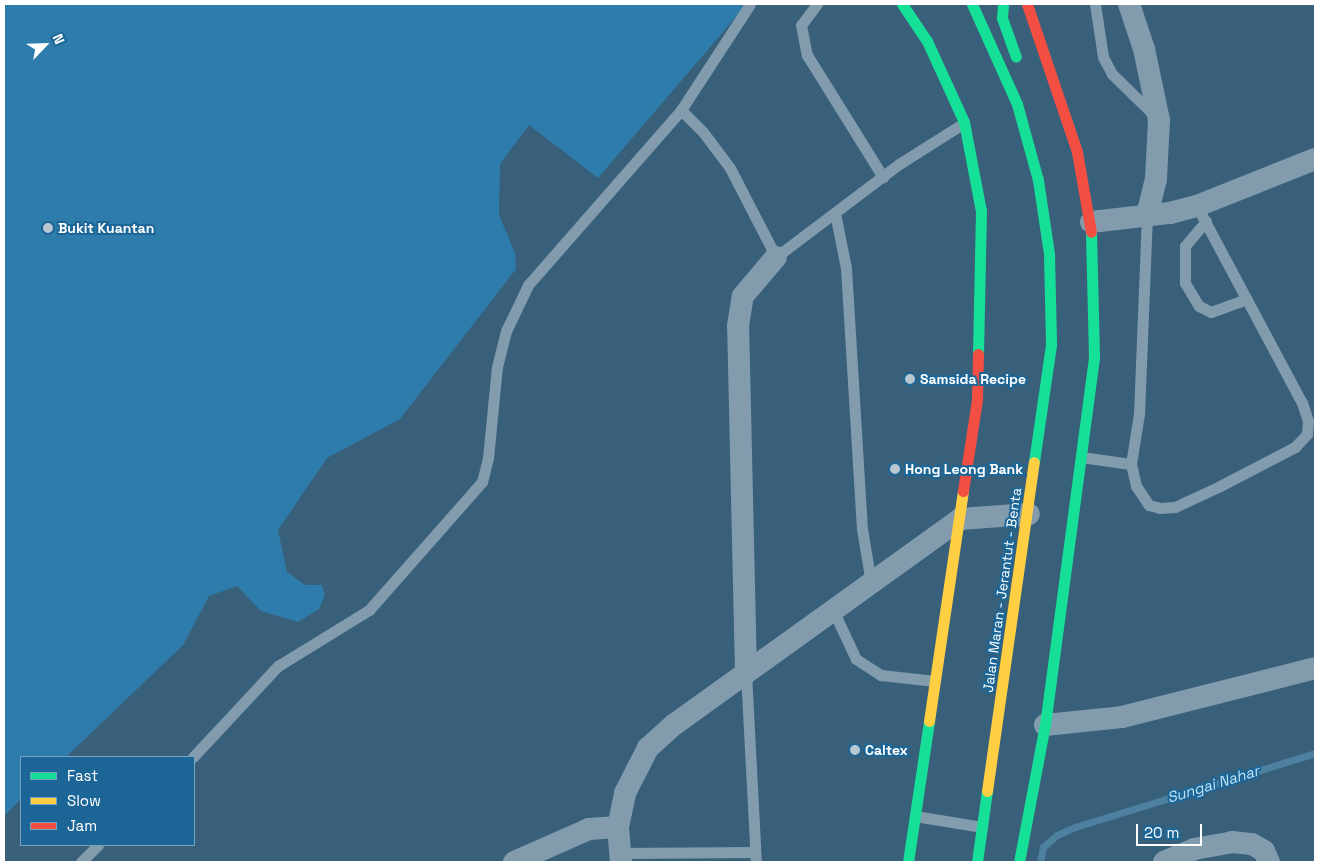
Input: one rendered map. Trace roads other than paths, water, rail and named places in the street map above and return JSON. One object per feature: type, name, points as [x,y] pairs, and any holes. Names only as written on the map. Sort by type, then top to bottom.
[{"type":"main road","points":[[902,4],[927,41],[964,122],[981,211],[977,399],[908,862]]},
{"type":"main road","name":"Jalan Maran - Jerantut - Benta","points":[[972,4],[1017,104],[1038,180],[1049,254],[1051,345],[1029,514],[977,862]]},
{"type":"main road","points":[[1003,4],[1002,18],[1018,64]]},
{"type":"main road","points":[[1019,862],[1045,725],[1094,356],[1092,222],[1077,152],[1027,4]]},
{"type":"main road","points":[[1029,148],[1036,138],[1037,130]]},
{"type":"street","points":[[1129,4],[1144,49],[1159,120],[1156,179],[1147,215]]},
{"type":"street","points":[[1092,222],[1147,215],[1201,213],[1315,159]]},
{"type":"street","points":[[746,673],[738,326],[743,296],[776,257]]},
{"type":"street","points":[[620,857],[618,827],[625,793],[648,748],[675,724],[960,519],[1029,514]]},
{"type":"street","points":[[1045,725],[1122,717],[1315,668]]},
{"type":"street","points":[[514,862],[589,829],[618,827]]},
{"type":"street","points":[[1164,862],[1194,849],[1232,842],[1252,844],[1264,851],[1269,862]]},
{"type":"lane","points":[[194,756],[278,666],[368,610],[482,482],[488,458],[497,367],[506,331],[528,285],[681,110],[750,4]]},
{"type":"lane","points":[[817,4],[801,25],[807,55],[883,177]]},
{"type":"lane","points":[[1095,4],[1103,57],[1112,74],[1159,120]]},
{"type":"lane","points":[[681,110],[703,132],[730,168],[776,257],[883,177],[964,122]]},
{"type":"lane","points":[[835,213],[846,268],[862,530],[871,583]]},
{"type":"lane","points":[[1147,215],[1139,414],[1131,464],[1136,486],[1149,505],[1175,507],[1295,447],[1307,434],[1308,421],[1302,403],[1201,213]]},
{"type":"lane","points":[[1201,213],[1186,246],[1185,283],[1198,306],[1210,312],[1247,299]]},
{"type":"lane","points":[[1081,457],[1131,464]]},
{"type":"lane","points":[[833,610],[856,659],[881,675],[935,681]]},
{"type":"lane","points":[[620,857],[755,857],[746,673]]},
{"type":"lane","points":[[915,816],[982,827]]},
{"type":"lane","points":[[81,862],[97,846]]},
{"type":"waterway","name":"Sungai Nahar","points":[[1040,862],[1043,847],[1057,835],[1075,827],[1315,753]]},
{"type":"place","name":"Bukit Kuantan","points":[[48,228]]},
{"type":"place","name":"Samsida Recipe","points":[[910,379]]},
{"type":"place","name":"Hong Leong Bank","points":[[895,469]]},
{"type":"place","name":"Caltex","points":[[855,750]]}]
